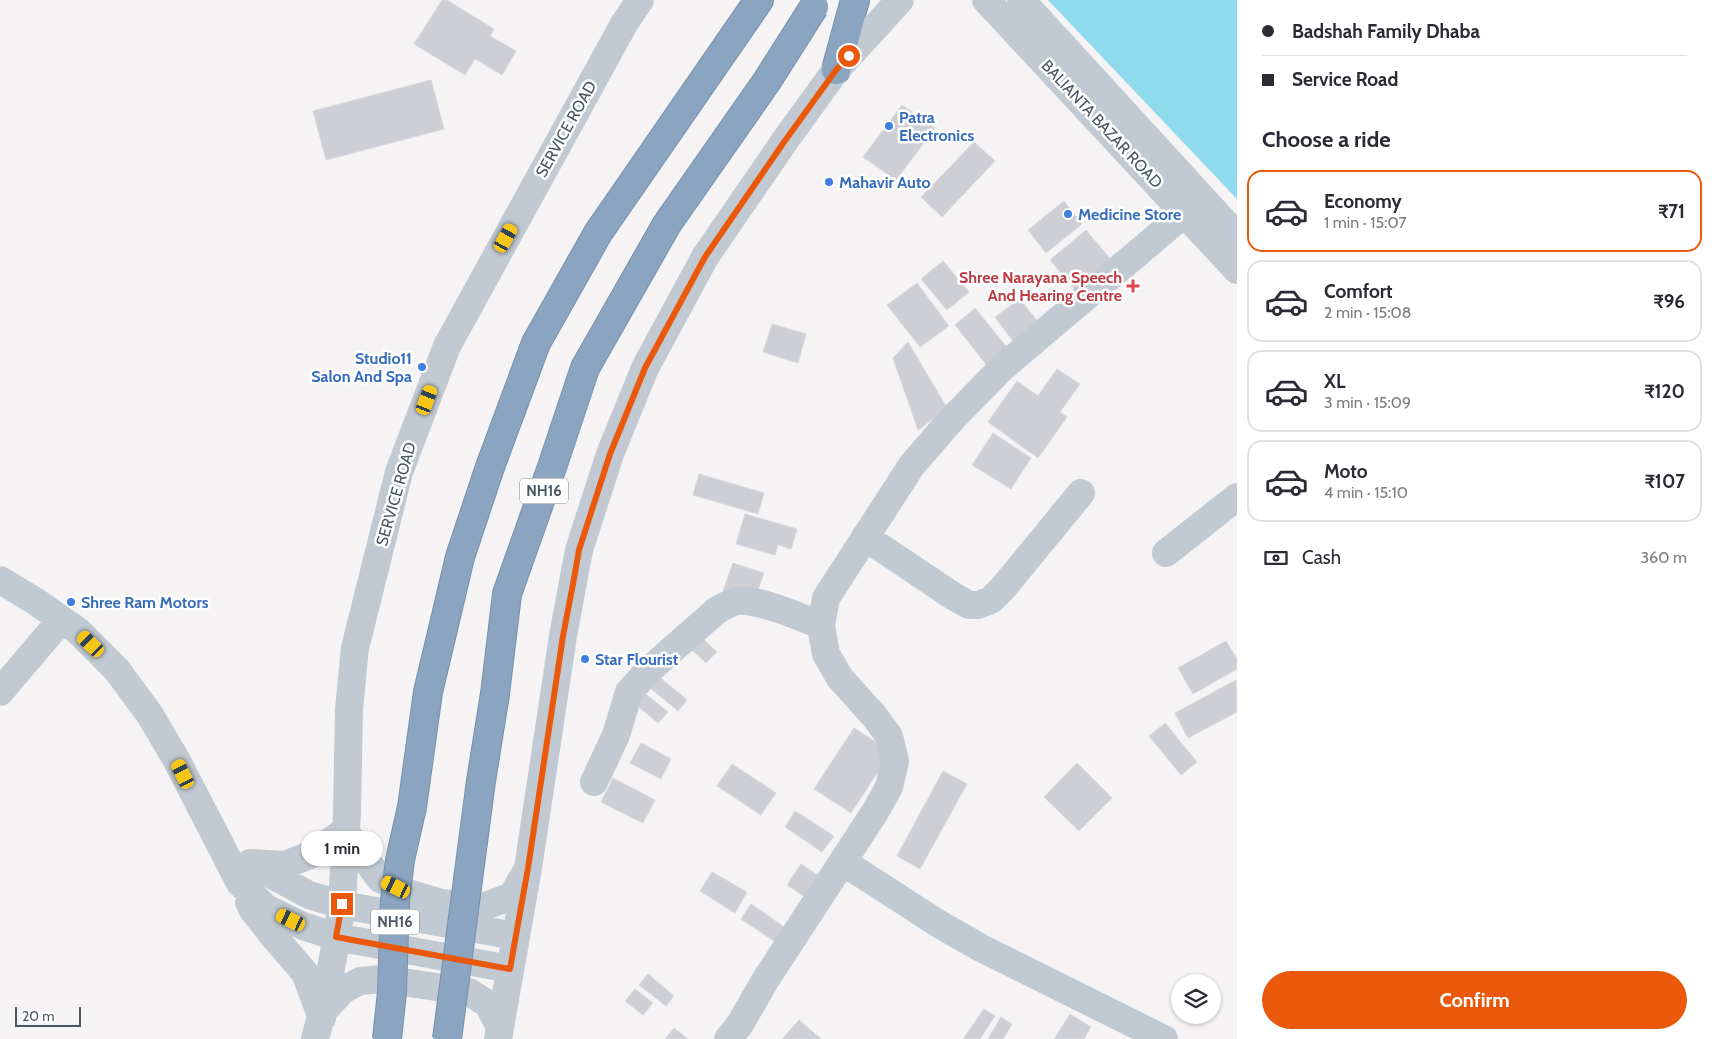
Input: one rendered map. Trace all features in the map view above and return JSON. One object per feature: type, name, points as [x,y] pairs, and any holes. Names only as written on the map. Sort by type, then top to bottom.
[{"type":"highway","name":"NH16","points":[[387,1039],[392,992],[395,901],[400,860],[412,807],[428,692],[460,557],[490,467],[536,343],[598,233],[759,0]]},
{"type":"highway","points":[[836,70],[854,0]]},
{"type":"highway","name":"NH16","points":[[447,1039],[507,594],[585,368],[667,224],[767,81],[817,4]]},
{"type":"street","name":"SERVICE ROAD","points":[[320,1022],[342,904],[349,709],[355,648],[399,472],[448,346],[624,24],[640,0]]},
{"type":"street","points":[[499,1033],[528,868],[563,636],[579,550],[610,454],[645,368],[705,257],[836,70],[900,0]]},
{"type":"street","name":"BALIANTA BAZAR ROAD","points":[[986,0],[1237,270]]},
{"type":"street","name":"BALIANTA BAZAR ROAD","points":[[1021,0],[1237,236]]},
{"type":"street","points":[[728,1039],[740,1024],[771,971],[875,812],[889,787],[895,761],[889,736],[876,717],[840,678],[826,654],[821,625],[826,598],[912,465],[951,420],[1003,367],[1185,213]]},
{"type":"street","points":[[865,537],[953,596],[969,605],[978,605],[991,600],[1003,588],[1081,492]]},
{"type":"street","points":[[1166,553],[1237,497]]},
{"type":"street","points":[[0,580],[35,601],[78,631],[117,670],[150,715],[176,759],[221,847],[245,873],[266,908],[303,926],[336,937],[510,969]]},
{"type":"street","points":[[594,782],[616,736],[629,692],[650,670],[716,611],[727,604],[740,601],[759,603],[821,625]]},
{"type":"street","points":[[0,692],[61,620]]},
{"type":"street","points":[[245,873],[285,865],[310,855],[345,831],[380,879],[411,894],[441,903],[480,908],[512,896],[528,868]]},
{"type":"street","points":[[843,862],[939,924],[981,948],[1164,1039]]},
{"type":"street","points":[[245,873],[342,904],[516,936]]},
{"type":"street","points":[[245,873],[253,910],[305,973],[320,1022]]},
{"type":"street","points":[[320,1022],[343,990],[360,982],[383,979],[469,992],[488,1004],[499,1033]]},
{"type":"water","points":[[1048,0],[1237,0],[1237,199]]},
{"type":"building","points":[[442,0],[447,0],[494,29],[490,36],[516,51],[502,75],[475,59],[465,75],[414,44]]},
{"type":"building","points":[[431,80],[444,129],[326,160],[313,111]]},
{"type":"building","points":[[902,105],[935,128],[896,180],[863,157]]},
{"type":"building","points":[[974,142],[995,161],[942,217],[921,197]]},
{"type":"building","points":[[1064,201],[1082,224],[1046,253],[1028,230]]},
{"type":"building","points":[[1086,230],[1112,261],[1076,291],[1050,260]]},
{"type":"building","points":[[943,261],[969,292],[947,310],[921,279]]},
{"type":"building","points":[[917,283],[949,326],[920,347],[887,305]]},
{"type":"building","points":[[1020,299],[1038,322],[1013,341],[995,317]]},
{"type":"building","points":[[975,308],[1010,351],[989,368],[955,325]]},
{"type":"building","points":[[772,324],[806,334],[798,363],[763,352]]},
{"type":"building","points":[[908,342],[947,408],[918,430],[893,358]]},
{"type":"building","points":[[1057,369],[1080,384],[1060,412],[1067,417],[1038,458],[988,422],[1017,381],[1038,396]]},
{"type":"building","points":[[993,433],[1031,458],[1011,489],[972,465]]},
{"type":"building","points":[[699,474],[764,493],[758,514],[693,495]]},
{"type":"building","points":[[745,514],[797,529],[791,549],[778,545],[775,555],[736,544]]},
{"type":"building","points":[[733,563],[764,573],[754,601],[723,591]]},
{"type":"building","points":[[702,638],[717,652],[706,663],[691,649]]},
{"type":"building","points":[[1226,641],[1237,659],[1237,669],[1193,694],[1178,668]]},
{"type":"building","points":[[657,675],[687,700],[678,711],[648,686]]},
{"type":"building","points":[[1236,680],[1237,712],[1188,738],[1175,713]]},
{"type":"building","points":[[642,691],[668,712],[658,723],[633,702]]},
{"type":"building","points":[[1165,723],[1197,762],[1181,775],[1149,736]]},
{"type":"building","points":[[854,728],[891,752],[851,813],[814,789]]},
{"type":"building","points":[[641,743],[671,759],[661,779],[630,763]]},
{"type":"building","points":[[1077,763],[1112,798],[1079,831],[1044,797]]},
{"type":"building","points":[[732,764],[776,793],[761,815],[717,786]]},
{"type":"building","points":[[943,771],[967,784],[920,869],[897,856]]},
{"type":"building","points":[[613,778],[655,800],[643,823],[601,802]]},
{"type":"building","points":[[795,811],[834,836],[822,852],[785,827]]},
{"type":"building","points":[[801,864],[819,876],[805,897],[787,885]]},
{"type":"building","points":[[712,872],[747,892],[735,913],[700,891]]},
{"type":"building","points":[[751,904],[790,931],[780,945],[741,919]]},
{"type":"building","points":[[648,974],[674,996],[666,1006],[639,985]]},
{"type":"building","points":[[635,989],[653,1003],[643,1015],[625,1001]]},
{"type":"building","points":[[984,1009],[995,1016],[980,1039],[963,1039]]},
{"type":"building","points":[[1070,1014],[1091,1027],[1084,1039],[1054,1039]]},
{"type":"building","points":[[1001,1017],[1012,1024],[1003,1039],[988,1039]]},
{"type":"building","points":[[799,1020],[821,1039],[782,1039]]},
{"type":"building","points":[[674,1028],[688,1039],[665,1039]]},
{"type":"place","name":"Patra Electronics","points":[[889,126]]},
{"type":"place","name":"Mahavir Auto","points":[[829,182]]},
{"type":"place","name":"Medicine Store","points":[[1068,214]]},
{"type":"place","name":"Shree Narayana Speech And Hearing Centre","points":[[1133,286]]},
{"type":"place","name":"Studio11 Salon And Spa","points":[[422,367]]},
{"type":"place","name":"Shree Ram Motors","points":[[71,602]]},
{"type":"place","name":"Star Flourist","points":[[585,659]]},
{"type":"route","points":[[342,904],[336,937],[510,969],[528,868],[563,636],[579,550],[610,454],[645,368],[705,257],[784,142],[836,70],[849,56]]}]
